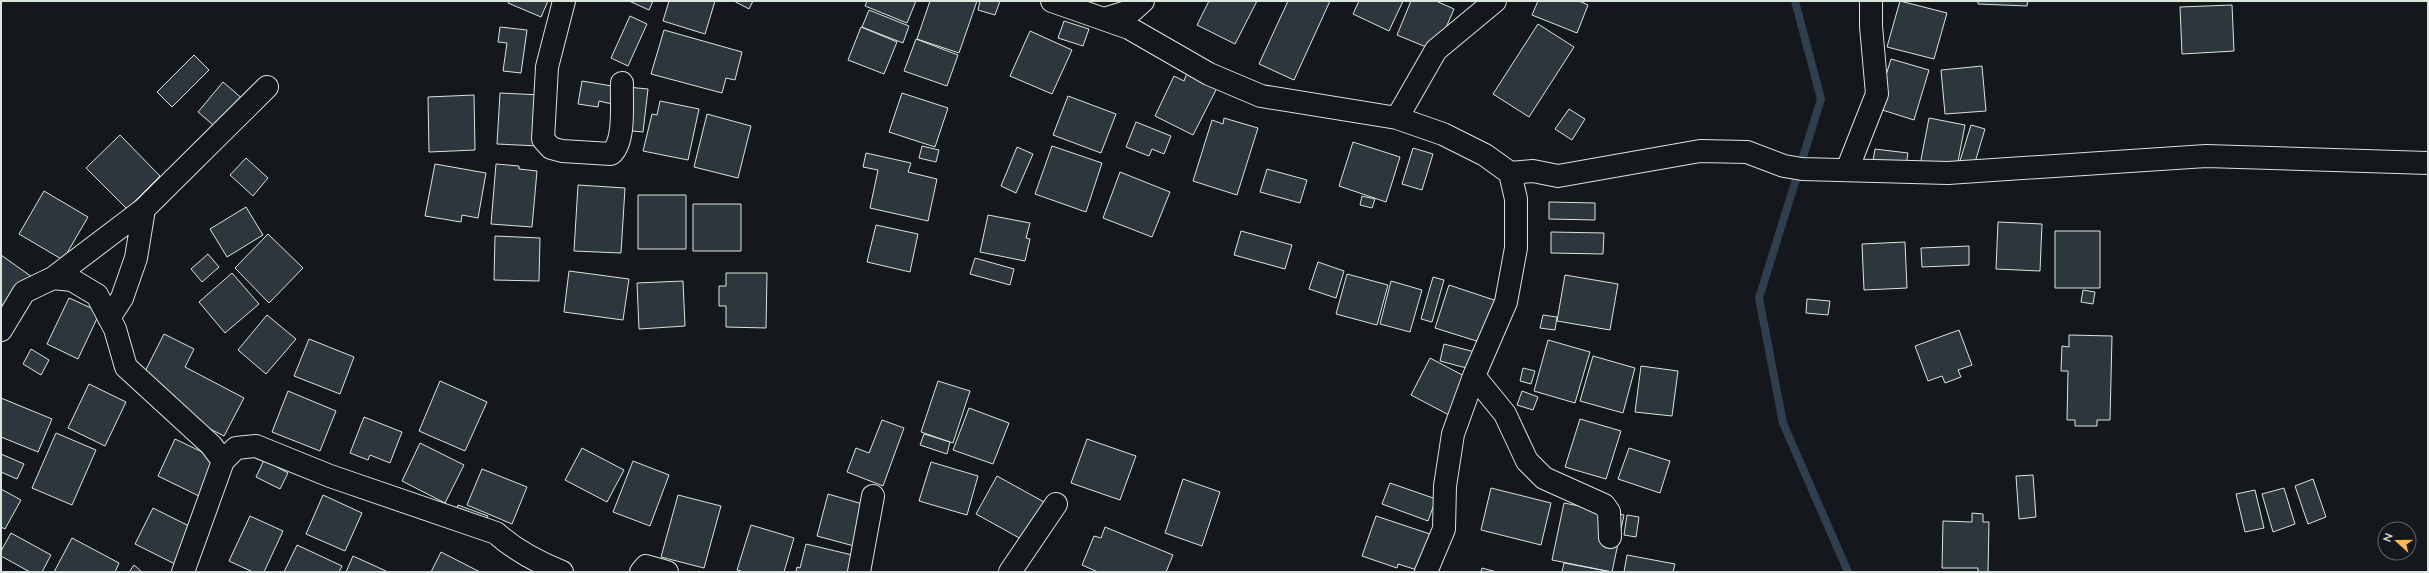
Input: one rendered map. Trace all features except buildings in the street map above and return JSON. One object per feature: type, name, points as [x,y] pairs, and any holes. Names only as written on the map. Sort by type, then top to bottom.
[{"type":"street","points":[[564,1],[547,67],[543,139],[551,148],[562,151],[611,154],[616,150],[620,140],[622,83]]},
{"type":"street","points":[[1052,1],[1129,28],[1209,74],[1261,96],[1397,118],[1443,134],[1485,154],[1510,173],[1516,199],[1516,248],[1506,302],[1474,376],[1453,434],[1445,486],[1444,528],[1426,572]]},
{"type":"street","points":[[1104,19],[1133,10],[1143,1]]},
{"type":"street","points":[[1397,118],[1436,50],[1495,1]]},
{"type":"street","points":[[1847,170],[1877,94],[1871,26],[1871,1]]},
{"type":"street","points":[[1,330],[24,292],[53,278],[144,209],[267,87]]},
{"type":"street","points":[[1510,173],[1532,171],[1558,176],[1700,151],[1747,152],[1790,167],[1948,173],[2206,156],[2428,163]]},
{"type":"street","points":[[109,318],[122,298],[136,258],[144,209]]},
{"type":"street","points":[[53,278],[72,280],[97,295],[115,329],[126,367],[211,445],[222,461]]},
{"type":"street","points":[[1474,376],[1505,414],[1527,461],[1544,478],[1604,505],[1610,512],[1610,538]]},
{"type":"street","points":[[183,572],[222,461],[236,448],[256,446],[330,476],[496,533],[535,562],[562,572]]},
{"type":"street","points":[[859,572],[873,496]]},
{"type":"street","points":[[1010,572],[1056,504]]},
{"type":"street","points":[[641,572],[646,566],[667,572]]},
{"type":"waterway","points":[[1795,1],[1821,99],[1759,298],[1783,423],[1848,572]]}]
